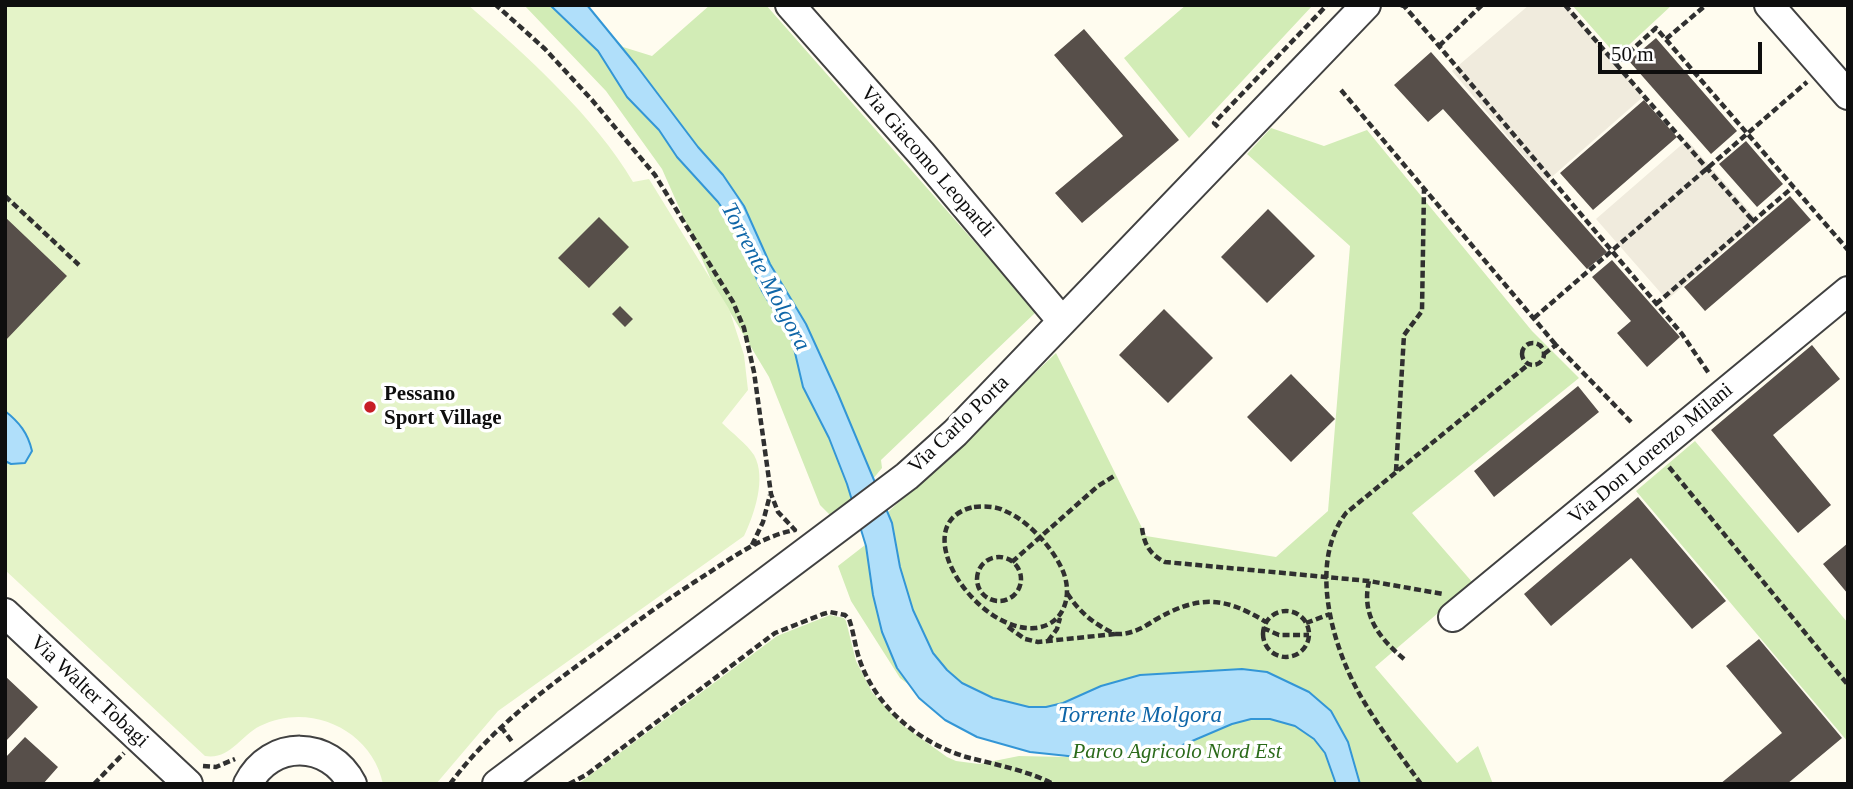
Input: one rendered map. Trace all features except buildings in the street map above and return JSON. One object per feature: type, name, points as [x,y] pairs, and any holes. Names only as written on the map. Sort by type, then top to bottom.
[{"type":"street","name":"Via Giacomo Leopardi","points":[[790,5],[921,153],[1062,321]]},
{"type":"street","name":"Via Carlo Porta","points":[[497,784],[825,540],[907,476],[955,433],[1366,5]]},
{"type":"street","points":[[1769,5],[1848,96]]},
{"type":"street","name":"Via Don Lorenzo Milani","points":[[1464,608],[1848,291]]},
{"type":"street","name":"Via Walter Tobagi","points":[[5,613],[181,778],[200,784]]},
{"type":"street","points":[[226,784],[253,776],[281,753],[291,750],[308,750],[334,761],[343,769],[352,784]]},
{"type":"path","points":[[450,784],[475,751],[533,698],[666,600],[752,545],[779,533],[795,530],[778,512],[771,494],[754,372],[744,328],[733,302],[649,167],[545,50],[496,5]]},
{"type":"path","points":[[1401,5],[1682,334],[1723,394]]},
{"type":"path","points":[[1439,47],[1482,5]]},
{"type":"path","points":[[1565,5],[1753,221]]},
{"type":"path","points":[[1666,40],[1706,5]]},
{"type":"path","points":[[1616,64],[1656,28],[1848,250]]},
{"type":"path","points":[[1534,318],[1824,68]]},
{"type":"path","points":[[1341,90],[1556,345],[1632,423]]},
{"type":"path","points":[[1656,304],[1793,187]]},
{"type":"path","points":[[1396,472],[1404,335],[1422,312],[1424,188]]},
{"type":"path","points":[[5,195],[79,265]]},
{"type":"path","points":[[1530,364],[1522,356],[1525,346],[1530,343],[1538,344],[1544,354]]},
{"type":"path","points":[[1420,784],[1360,695],[1345,662],[1330,614],[1326,578],[1332,539],[1340,522],[1353,508],[1530,364],[1540,362],[1544,354],[1556,345]]},
{"type":"path","points":[[1664,461],[1848,685]]},
{"type":"path","points":[[1012,562],[1098,486],[1114,476]]},
{"type":"path","points":[[752,545],[763,522],[771,494]]},
{"type":"path","points":[[1001,622],[1015,627],[1038,628],[1052,624],[1065,607],[1066,592],[1062,568],[1040,538],[1014,516],[1001,509],[974,507],[955,515],[950,521],[946,532],[947,562],[954,575],[981,607],[1001,622],[1025,639],[1047,641],[1126,634],[1139,630],[1177,608],[1199,601],[1228,603],[1279,635],[1309,635]]},
{"type":"path","points":[[1142,528],[1144,542],[1149,550],[1165,562],[1369,581],[1464,608]]},
{"type":"path","points":[[999,557],[1012,562],[1019,571],[1017,590],[1011,597],[1001,601],[985,596],[980,590],[977,575],[985,562],[999,557]]},
{"type":"path","points":[[1369,581],[1366,604],[1372,623],[1385,643],[1404,659]]},
{"type":"path","points":[[972,597],[980,590]]},
{"type":"path","points":[[1066,592],[1077,609],[1088,619],[1115,634]]},
{"type":"path","points":[[1288,611],[1297,614],[1306,623],[1309,635],[1300,653],[1279,657],[1265,645],[1265,625],[1276,613],[1288,611]]},
{"type":"path","points":[[569,784],[586,775],[775,633],[830,612],[845,615],[849,619],[860,660],[870,682],[886,705],[903,722],[935,746],[1053,784]]},
{"type":"path","points":[[1306,623],[1330,614]]},
{"type":"path","points":[[1047,641],[1057,629],[1060,616]]},
{"type":"path","points":[[501,727],[515,746]]},
{"type":"path","points":[[94,784],[138,738]]},
{"type":"green space","name":"Pessano Sport Village","points":[[5,5],[468,5],[558,88],[599,134],[633,182],[649,179],[729,309],[744,355],[748,390],[722,423],[754,455],[759,474],[758,496],[744,536],[498,711],[436,784],[383,784],[377,765],[352,735],[336,725],[318,719],[279,719],[253,730],[228,751],[205,756],[5,570]]},
{"type":"green space","points":[[524,5],[585,5],[623,47],[652,56],[710,5],[766,5],[1036,312],[881,460],[882,468],[853,503],[830,515],[820,505],[769,377],[713,284],[662,169],[606,91]]},
{"type":"green space","points":[[1186,5],[1313,5],[1189,138],[1124,58]]},
{"type":"green space","points":[[1572,5],[1672,5],[1617,56]]},
{"type":"green space","name":"Parco Agricolo Nord Est","points":[[1271,128],[1324,146],[1367,130],[1532,331],[1579,378],[1412,513],[1473,583],[1375,667],[1457,763],[1478,746],[1493,784],[578,784],[777,636],[830,615],[844,618],[846,621],[856,661],[872,692],[901,724],[947,757],[979,764],[1019,756],[1065,757],[1093,734],[979,738],[900,678],[851,601],[838,566],[887,528],[885,515],[1056,353],[1146,536],[1276,557],[1328,511],[1350,246],[1247,154]]},
{"type":"green space","points":[[1695,441],[1848,623],[1848,742],[1636,491]]},
{"type":"shaded area","points":[[1529,5],[1566,5],[1644,96],[1546,182],[1452,71]]},
{"type":"shaded area","points":[[1687,140],[1758,221],[1667,300],[1596,219]]},
{"type":"water","name":"Torrente Molgora","points":[[550,5],[587,5],[723,175],[744,206],[770,264],[806,324],[838,394],[892,523],[900,567],[913,610],[933,653],[947,670],[962,683],[993,698],[1029,707],[1063,703],[1101,686],[1140,675],[1242,669],[1267,672],[1309,692],[1331,711],[1348,742],[1360,784],[1336,784],[1325,753],[1314,739],[1295,726],[1270,719],[1251,719],[1232,724],[1164,753],[1133,758],[1087,758],[1030,752],[977,737],[945,720],[919,698],[897,668],[882,632],[866,546],[847,484],[829,438],[803,387],[792,340],[762,291],[732,222],[718,202],[677,157],[659,130],[627,97],[598,51]]},
{"type":"water","points":[[5,411],[19,424],[28,439],[32,451],[25,463],[11,464],[5,461]]},
{"type":"place","name":"Pessano Sport Village","points":[[370,407]]}]
